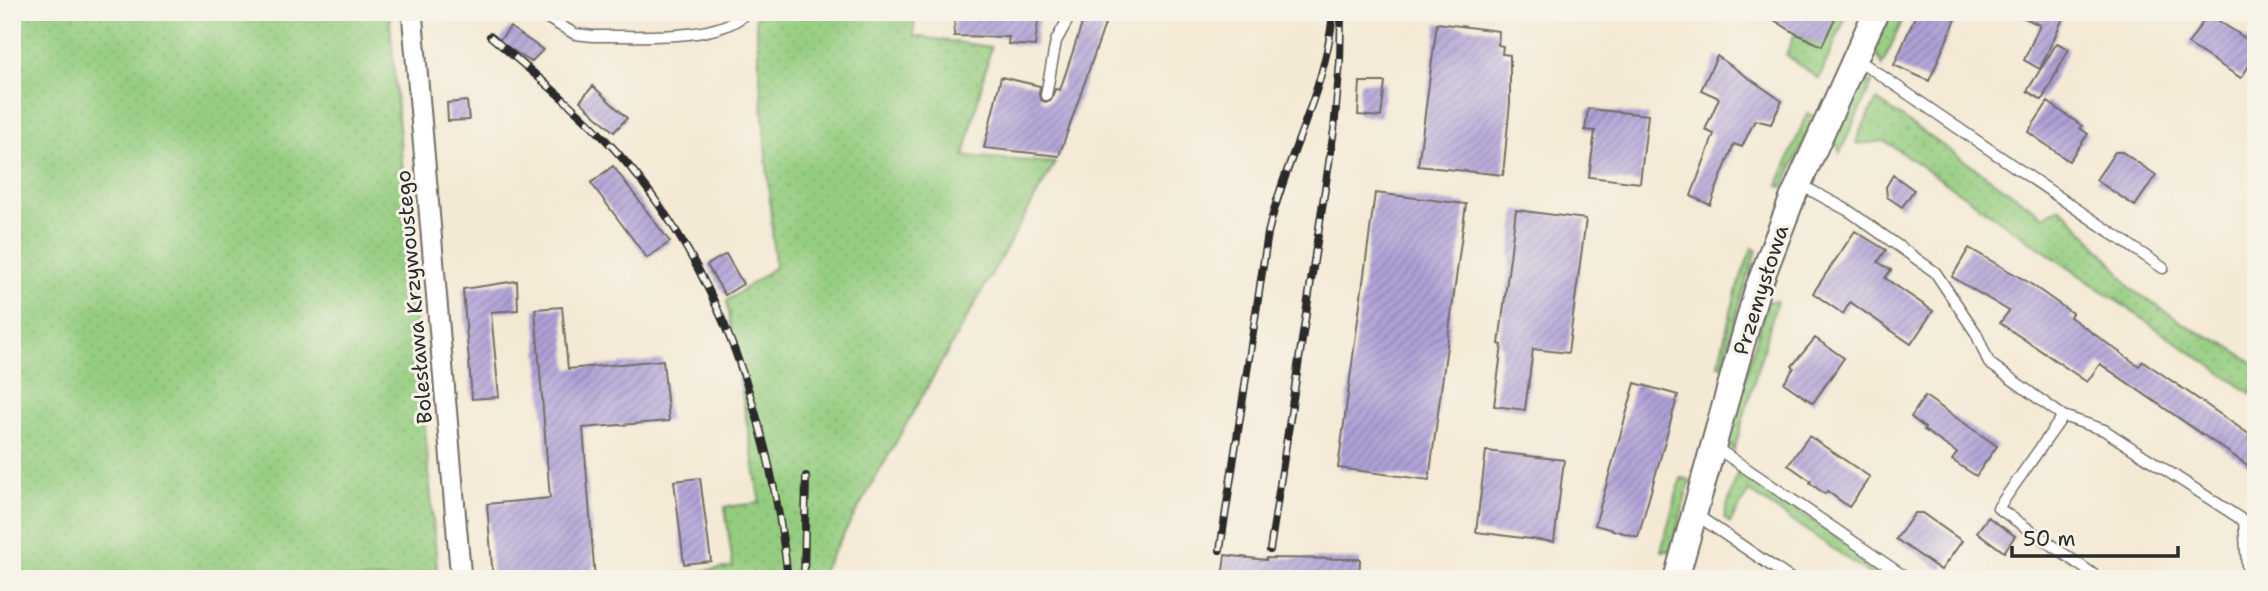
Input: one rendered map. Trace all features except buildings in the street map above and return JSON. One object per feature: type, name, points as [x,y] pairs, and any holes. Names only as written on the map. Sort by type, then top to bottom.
[{"type":"street","name":"Bolesława Krzywoustego","points":[[412,12],[461,579]]},
{"type":"street","name":"Przemysłowa","points":[[1676,579],[1757,290],[1778,232],[1876,12]]},
{"type":"lane","points":[[537,12],[575,34],[593,36],[702,33],[732,24],[747,12]]},
{"type":"lane","points":[[1046,94],[1056,41],[1072,12]]},
{"type":"lane","points":[[1856,58],[2163,268]]},
{"type":"lane","points":[[1800,184],[1849,211],[1935,272],[1976,333],[1989,363],[2063,416],[2104,430],[2244,521],[2248,579]]},
{"type":"lane","points":[[2063,416],[1998,508],[2100,579]]},
{"type":"lane","points":[[1713,446],[1908,579]]},
{"type":"lane","points":[[1695,513],[1791,579]]},
{"type":"green space","points":[[12,12],[389,12],[438,579],[12,579]]},
{"type":"green space","points":[[755,12],[914,12],[914,36],[991,47],[964,156],[1055,163],[818,579],[631,579],[733,567],[725,507],[760,503],[727,301],[775,267]]},
{"type":"green space","points":[[1837,12],[1848,12],[1819,79],[1786,55],[1795,33],[1822,45]]},
{"type":"green space","points":[[1891,12],[1906,12],[1882,66],[1875,49]]},
{"type":"green space","points":[[1861,78],[1872,83],[1840,153],[1834,137]]},
{"type":"green space","points":[[1877,100],[2044,216],[2060,208],[2068,214],[2112,263],[2131,289],[2194,330],[2225,344],[2256,365],[2256,397],[1885,141],[1856,144]]},
{"type":"green space","points":[[1807,113],[1816,117],[1783,187],[1778,185]]},
{"type":"green space","points":[[1752,248],[1757,250],[1741,297],[1723,366],[1718,365],[1737,288]]},
{"type":"green space","points":[[1767,301],[1777,301],[1734,451],[1727,443]]},
{"type":"green space","points":[[1738,470],[1898,579],[1877,579],[1749,491],[1730,523],[1724,518]]},
{"type":"green space","points":[[1681,478],[1690,480],[1672,551],[1661,551]]},
{"type":"railway","points":[[1220,550],[1268,233],[1314,97],[1329,41],[1333,12]]},
{"type":"railway","points":[[1270,550],[1334,130],[1341,16]]},
{"type":"railway","points":[[490,36],[571,106],[616,151],[653,196],[685,245],[712,297],[735,351],[754,407],[769,464],[788,579]]},
{"type":"railway","points":[[804,579],[806,476]]}]
